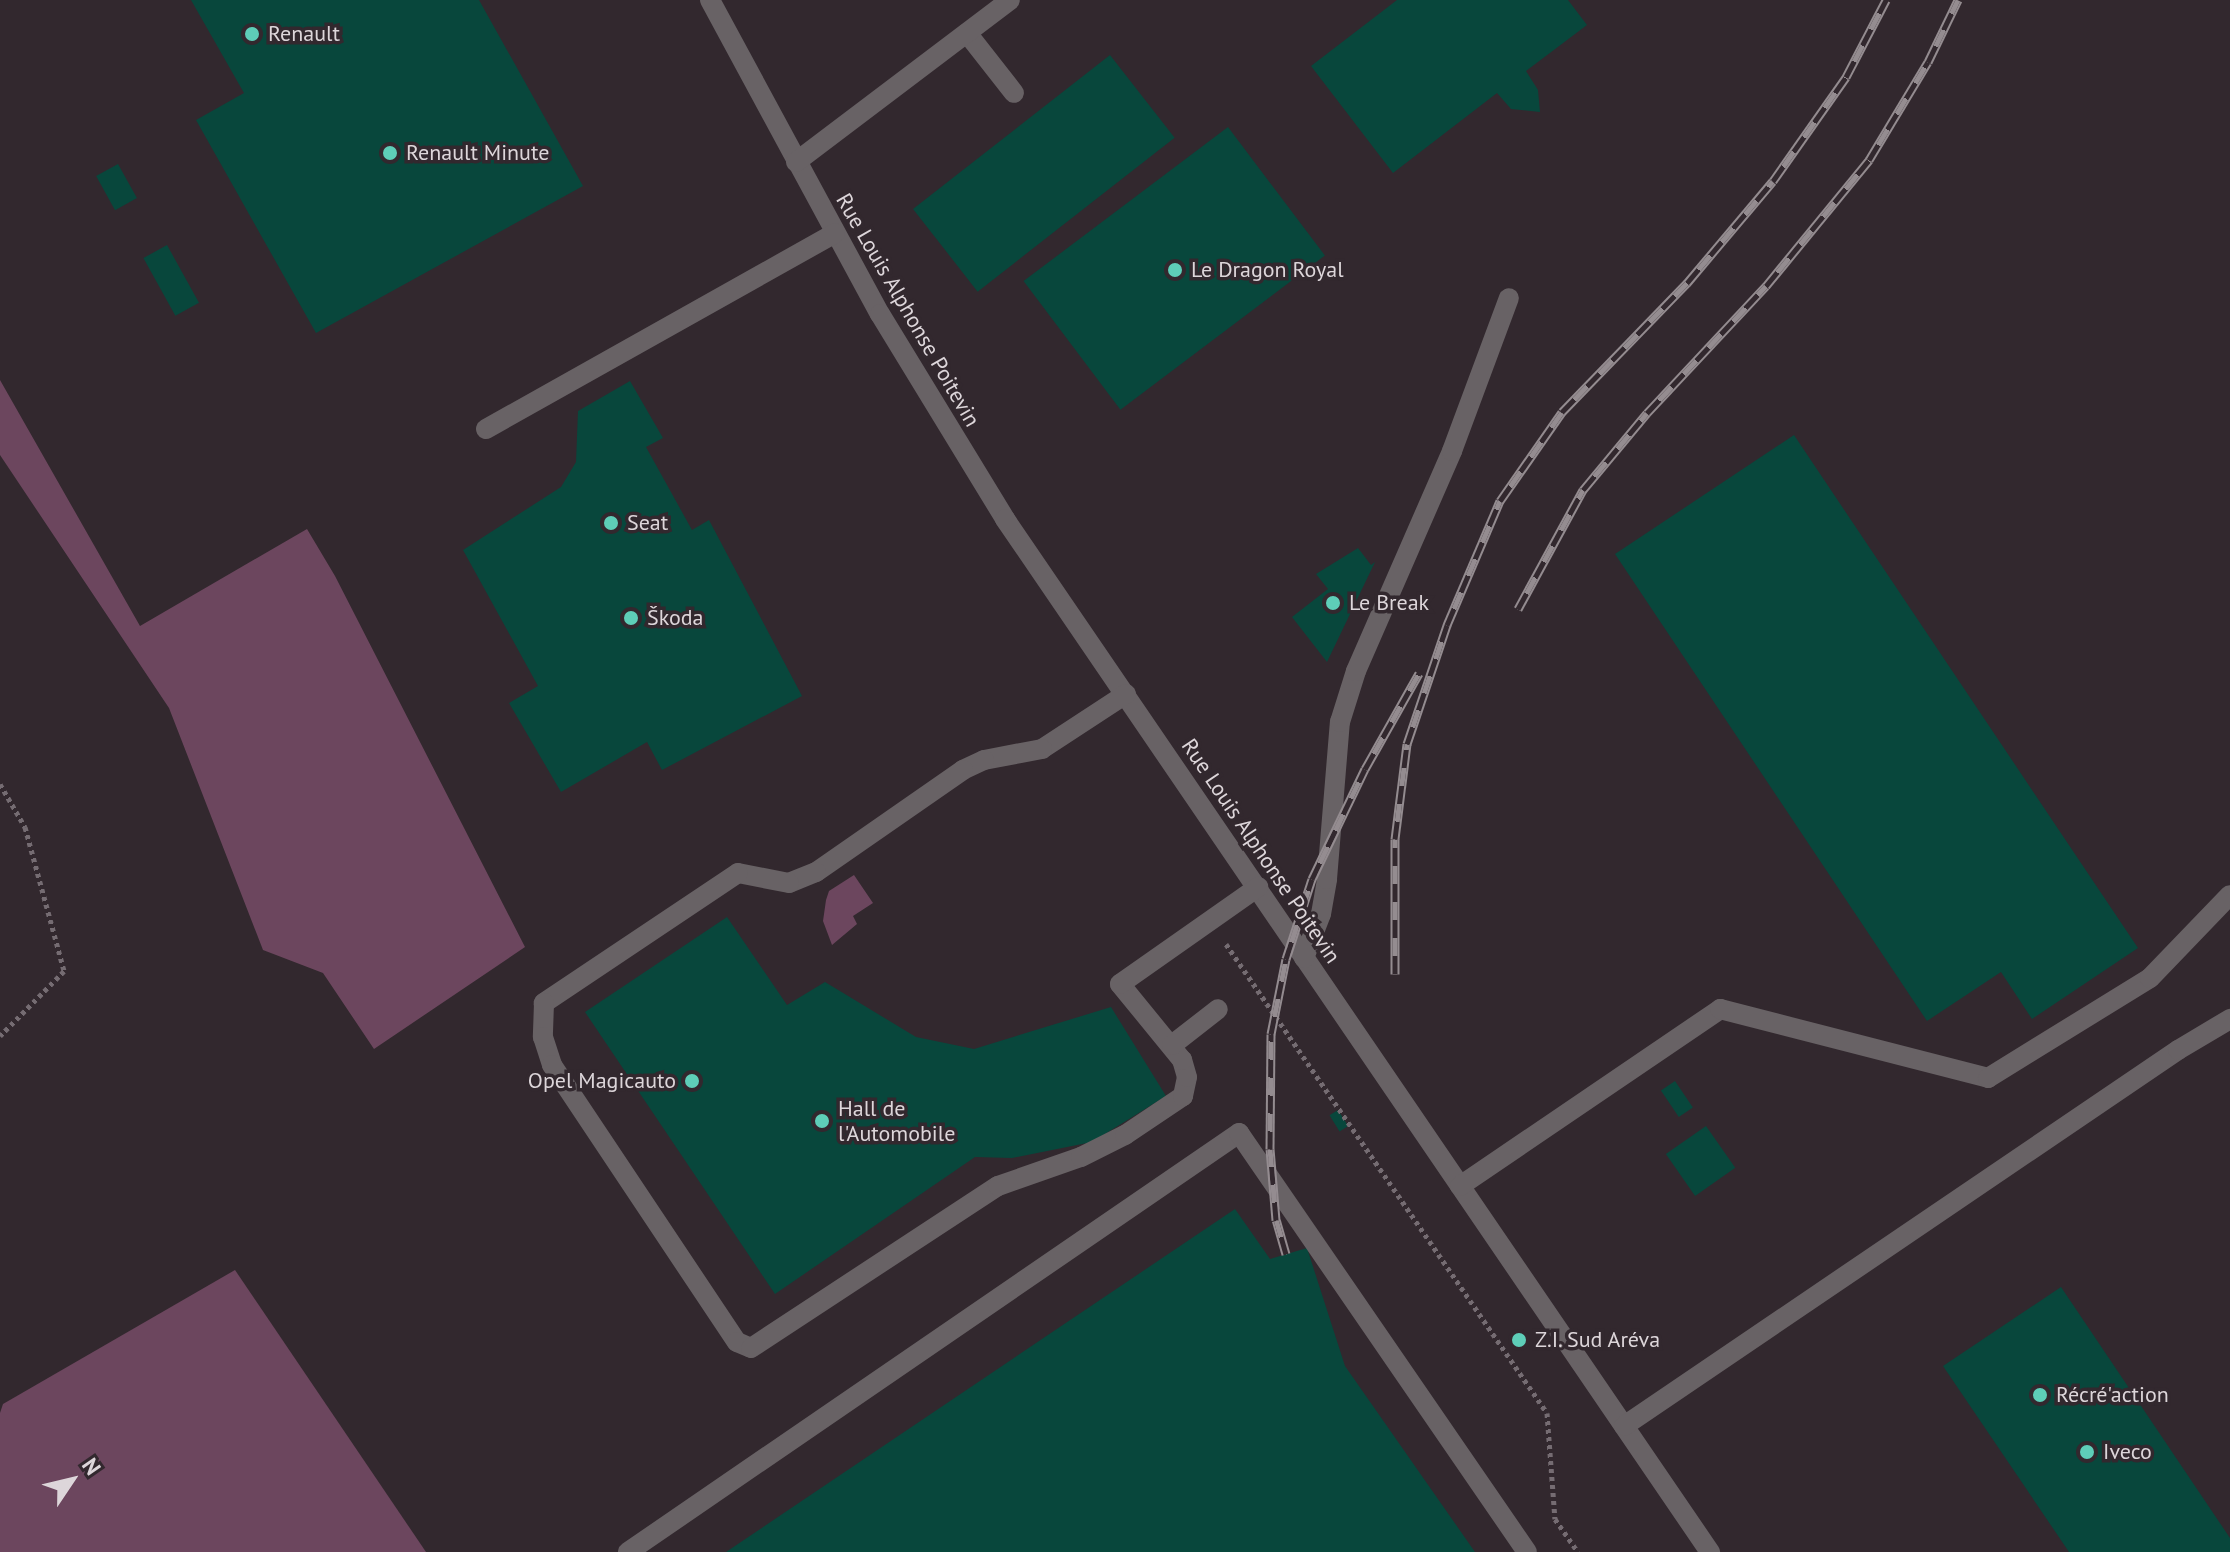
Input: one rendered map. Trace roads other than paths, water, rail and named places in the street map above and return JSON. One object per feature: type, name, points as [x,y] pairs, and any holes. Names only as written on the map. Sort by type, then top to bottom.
[{"type":"street","name":"Rue Louis Alphonse Poitevin","points":[[710,0],[835,233],[938,413],[1304,958],[1710,1552]]},
{"type":"street","points":[[796,162],[1010,0]]},
{"type":"street","points":[[967,33],[1014,93]]},
{"type":"street","points":[[486,429],[835,233]]},
{"type":"street","points":[[1304,958],[1321,914],[1327,879],[1340,722],[1356,671],[1452,451],[1509,298]]},
{"type":"street","points":[[1126,694],[1042,749],[984,760],[963,770],[816,872],[789,883],[738,873],[544,1003],[543,1037],[552,1065],[737,1342],[751,1348],[998,1186],[1081,1157],[1170,1107],[1183,1096],[1187,1077],[1182,1060],[1120,984],[1258,887]]},
{"type":"street","points":[[1460,1186],[1720,1009],[1988,1078],[2150,978],[2230,895]]},
{"type":"street","points":[[1172,1045],[1218,1009]]},
{"type":"street","points":[[1624,1426],[2178,1050],[2230,1019]]},
{"type":"street","points":[[628,1552],[1239,1133],[1527,1552]]},
{"type":"railway","points":[[1395,974],[1395,839],[1407,744],[1447,625],[1500,501],[1562,412],[1687,283],[1773,181],[1846,77],[1886,0]]},
{"type":"railway","points":[[1518,609],[1583,490],[1647,413],[1766,286],[1869,160],[1928,62],[1958,0]]},
{"type":"railway","points":[[1286,1254],[1276,1220],[1270,1149],[1271,1034],[1286,959],[1312,879],[1365,769],[1419,673]]},
{"type":"place","name":"Renault","points":[[252,34]]},
{"type":"place","name":"Renault Minute","points":[[390,153]]},
{"type":"place","name":"Le Dragon Royal","points":[[1175,270]]},
{"type":"place","name":"Seat","points":[[611,523]]},
{"type":"place","name":"Le Break","points":[[1333,603]]},
{"type":"place","name":"Škoda","points":[[631,618]]},
{"type":"place","name":"Opel Magicauto","points":[[692,1081]]},
{"type":"place","name":"Hall de l'Automobile","points":[[822,1121]]},
{"type":"place","name":"Z.I. Sud Aréva","points":[[1519,1340]]},
{"type":"place","name":"Récré'action","points":[[2040,1395]]},
{"type":"place","name":"Iveco","points":[[2087,1452]]}]
